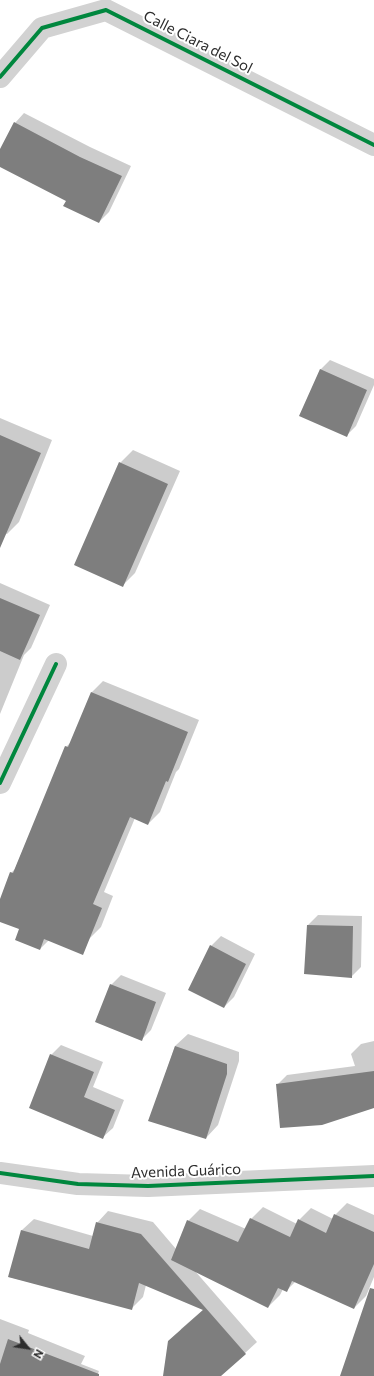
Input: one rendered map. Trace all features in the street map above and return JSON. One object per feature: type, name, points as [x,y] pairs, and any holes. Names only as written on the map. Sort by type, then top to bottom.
[{"type":"street","name":"Calle Ciara del Sol","points":[[0,77],[42,28],[106,10],[374,145]]},
{"type":"street","points":[[0,783],[56,664]]},
{"type":"street","name":"Avenida Guárico","points":[[0,1173],[78,1184],[148,1186],[374,1176]]},
{"type":"building","points":[[14,122],[80,157],[122,176],[99,223],[63,206],[66,201],[0,167],[0,149]]},
{"type":"building","points":[[320,369],[367,390],[347,437],[299,416]]},
{"type":"building","points":[[0,435],[41,453],[0,548]]},
{"type":"building","points":[[119,462],[168,484],[123,587],[74,565]]},
{"type":"building","points":[[0,598],[40,615],[20,660],[0,651]]},
{"type":"building","points":[[91,692],[188,732],[168,782],[166,781],[148,825],[130,817],[93,904],[102,908],[83,955],[44,939],[40,950],[15,940],[19,929],[0,922],[0,899],[10,872],[13,873],[65,746],[68,747]]},
{"type":"building","points":[[307,925],[353,926],[352,978],[304,974]]},
{"type":"building","points":[[210,945],[246,964],[224,1008],[188,990]]},
{"type":"building","points":[[110,984],[156,1002],[142,1041],[95,1022]]},
{"type":"building","points":[[175,1046],[227,1064],[227,1074],[206,1139],[148,1121]]},
{"type":"building","points":[[50,1054],[94,1072],[84,1097],[115,1110],[103,1139],[29,1108]]},
{"type":"building","points":[[374,1071],[374,1108],[322,1125],[280,1128],[276,1084]]},
{"type":"building","points":[[334,1214],[374,1232],[374,1264],[354,1309],[292,1281],[287,1292],[278,1288],[268,1308],[171,1260],[187,1220],[238,1242],[250,1218],[290,1237],[298,1219],[326,1233]]},
{"type":"building","points":[[96,1222],[141,1234],[246,1354],[221,1376],[163,1376],[168,1341],[203,1310],[139,1283],[132,1310],[8,1277],[21,1230],[89,1249]]},
{"type":"building","points":[[370,1288],[374,1289],[374,1376],[340,1376]]},
{"type":"building","points":[[8,1339],[99,1374],[99,1376],[0,1376],[0,1364]]},
{"type":"cycle path","points":[[0,77],[42,28],[106,10],[374,145]]},
{"type":"cycle path","points":[[0,783],[56,664]]},
{"type":"cycle path","points":[[0,1173],[78,1184],[148,1186],[374,1176]]}]
